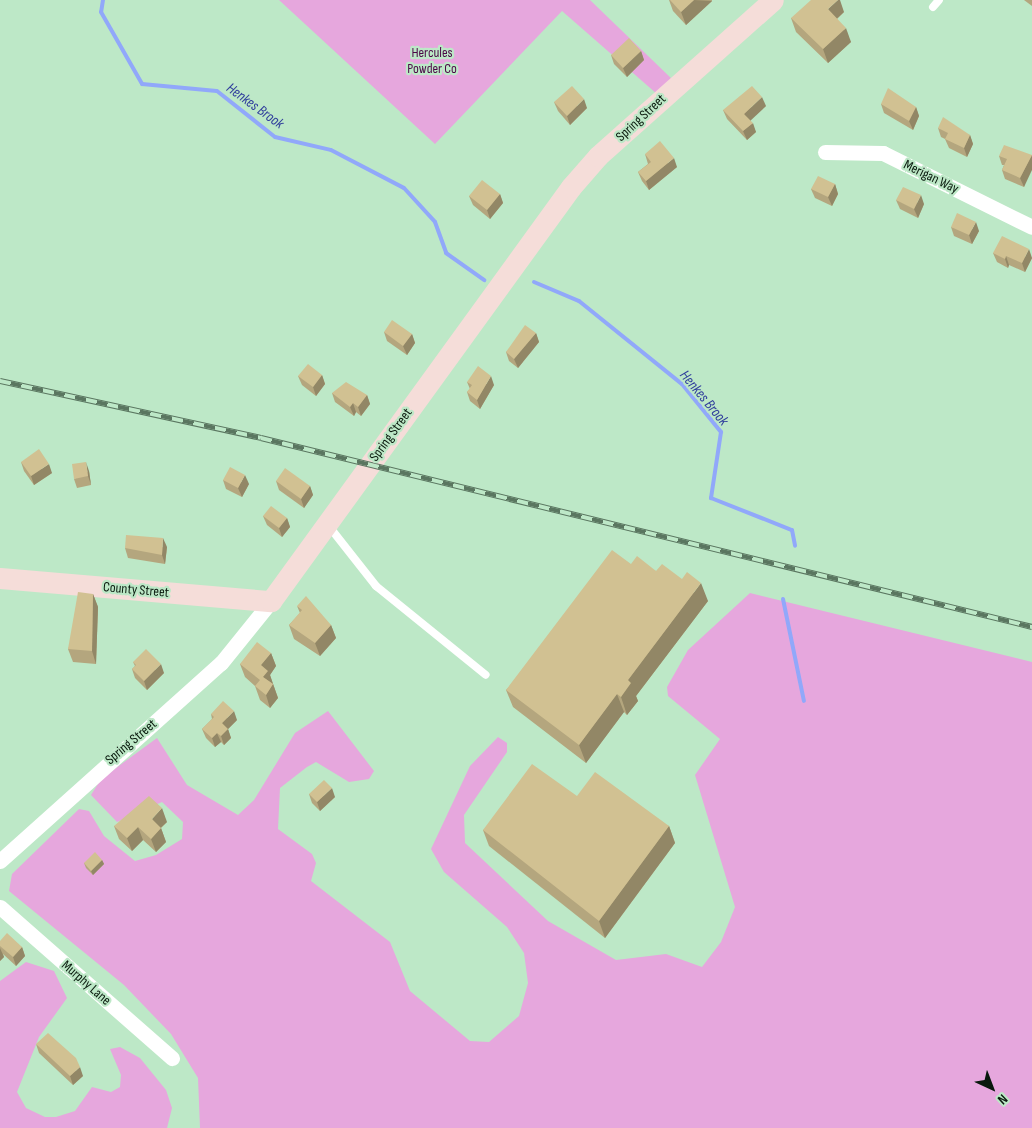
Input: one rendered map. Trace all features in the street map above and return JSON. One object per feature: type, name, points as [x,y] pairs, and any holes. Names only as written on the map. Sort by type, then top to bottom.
[{"type":"street","name":"Spring Street","points":[[0,861],[221,663],[271,601],[571,187],[598,156],[773,0]]},
{"type":"street","name":"Merigan Way","points":[[825,152],[883,154],[1032,227]]},
{"type":"street","name":"County Street","points":[[0,578],[271,601]]},
{"type":"street","name":"Murphy Lane","points":[[0,907],[172,1058]]},
{"type":"lane","points":[[933,8],[939,0]]},
{"type":"lane","points":[[327,524],[376,586],[486,676]]},
{"type":"green space","name":"Hercules Powder Co","points":[[279,0],[590,0],[673,80],[657,94],[562,11],[435,144]]},
{"type":"green space","points":[[750,593],[1032,662],[1032,1128],[200,1128],[198,1078],[171,1034],[124,985],[9,891],[12,874],[79,809],[89,811],[104,836],[135,861],[156,855],[182,839],[183,822],[162,802],[117,822],[91,795],[101,779],[157,738],[187,785],[238,815],[254,800],[295,733],[328,711],[374,771],[369,779],[349,782],[316,762],[307,767],[280,788],[278,829],[312,854],[316,863],[311,881],[390,942],[410,991],[470,1041],[489,1042],[519,1016],[528,983],[524,953],[507,927],[444,872],[431,849],[470,766],[498,737],[507,743],[507,752],[464,815],[465,843],[548,921],[616,960],[666,954],[702,967],[721,942],[735,907],[695,775],[720,739],[668,696],[667,687],[688,650]]},
{"type":"green space","points":[[26,962],[54,971],[67,998],[39,1037],[17,1092],[26,1108],[45,1117],[56,1117],[75,1111],[92,1087],[111,1092],[120,1087],[121,1075],[110,1049],[120,1047],[140,1058],[166,1090],[172,1108],[167,1128],[0,1128],[0,981]]},
{"type":"building","points":[[670,0],[694,0],[681,12]]},
{"type":"building","points":[[811,0],[838,0],[828,9],[846,28],[823,49],[791,18]]},
{"type":"building","points":[[629,38],[641,51],[623,68],[611,55]]},
{"type":"building","points":[[572,86],[584,99],[567,116],[554,102]]},
{"type":"building","points":[[752,86],[762,97],[744,114],[753,123],[743,131],[723,110]]},
{"type":"building","points":[[888,88],[916,107],[909,121],[881,104]]},
{"type":"building","points":[[943,117],[970,135],[964,148],[945,139],[948,133],[938,128]]},
{"type":"building","points":[[660,141],[674,158],[646,181],[638,172],[651,162],[645,154]]},
{"type":"building","points":[[1004,145],[1032,155],[1020,178],[1002,170],[1007,159],[999,156]]},
{"type":"building","points":[[818,176],[835,184],[828,197],[811,189]]},
{"type":"building","points":[[482,180],[500,194],[487,210],[469,196]]},
{"type":"building","points":[[903,187],[921,195],[914,209],[896,200]]},
{"type":"building","points":[[957,213],[976,222],[969,235],[951,227]]},
{"type":"building","points":[[1002,236],[1029,249],[1022,263],[1006,256],[1005,259],[993,253]]},
{"type":"building","points":[[392,320],[412,334],[403,346],[384,332]]},
{"type":"building","points":[[525,325],[536,333],[514,359],[506,352]]},
{"type":"building","points":[[308,364],[322,375],[313,387],[298,376]]},
{"type":"building","points":[[478,366],[491,376],[477,400],[467,392],[472,385],[467,382]]},
{"type":"building","points":[[346,382],[367,395],[358,407],[353,403],[350,407],[332,393]]},
{"type":"building","points":[[39,449],[49,464],[31,476],[21,462]]},
{"type":"building","points":[[86,462],[88,476],[74,479],[72,464]]},
{"type":"building","points":[[230,467],[245,475],[238,488],[223,480]]},
{"type":"building","points":[[285,468],[310,486],[301,499],[276,481]]},
{"type":"building","points":[[271,506],[287,518],[279,528],[263,516]]},
{"type":"building","points":[[126,535],[163,538],[162,555],[125,548]]},
{"type":"building","points":[[612,550],[631,564],[637,556],[656,571],[662,564],[682,579],[687,572],[701,583],[628,680],[631,683],[621,697],[617,694],[579,745],[506,690]]},
{"type":"building","points":[[78,592],[93,594],[92,651],[68,649]]},
{"type":"building","points":[[306,596],[331,625],[315,643],[289,625],[302,610],[297,606]]},
{"type":"building","points":[[257,642],[271,653],[261,665],[268,671],[263,677],[273,684],[266,695],[255,686],[260,680],[240,664]]},
{"type":"building","points":[[146,649],[161,664],[144,681],[132,669],[136,665],[133,662]]},
{"type":"building","points":[[223,701],[234,711],[222,723],[228,729],[221,736],[217,733],[212,738],[202,729],[214,717],[211,714]]},
{"type":"building","points":[[532,764],[577,796],[595,772],[669,826],[599,921],[483,830]]},
{"type":"building","points":[[324,780],[332,788],[317,802],[309,794]]},
{"type":"building","points":[[149,796],[162,808],[152,819],[161,828],[151,839],[138,827],[127,838],[114,826]]},
{"type":"building","points":[[95,852],[102,860],[91,871],[84,863]]},
{"type":"building","points":[[7,933],[22,947],[13,957],[0,946],[0,941]]},
{"type":"building","points":[[48,1033],[76,1058],[80,1067],[70,1076],[36,1044]]},
{"type":"waterway","name":"Henkes Brook","points":[[103,0],[101,12],[142,84],[217,91],[275,137],[331,150],[404,188],[435,222],[446,253],[484,280]]},
{"type":"waterway","name":"Henkes Brook","points":[[534,282],[579,301],[682,384],[721,432],[711,498],[792,530],[795,546]]},
{"type":"waterway","name":"Henkes Brook","points":[[783,599],[804,701]]},
{"type":"railway","points":[[0,381],[261,438],[1032,627]]}]
